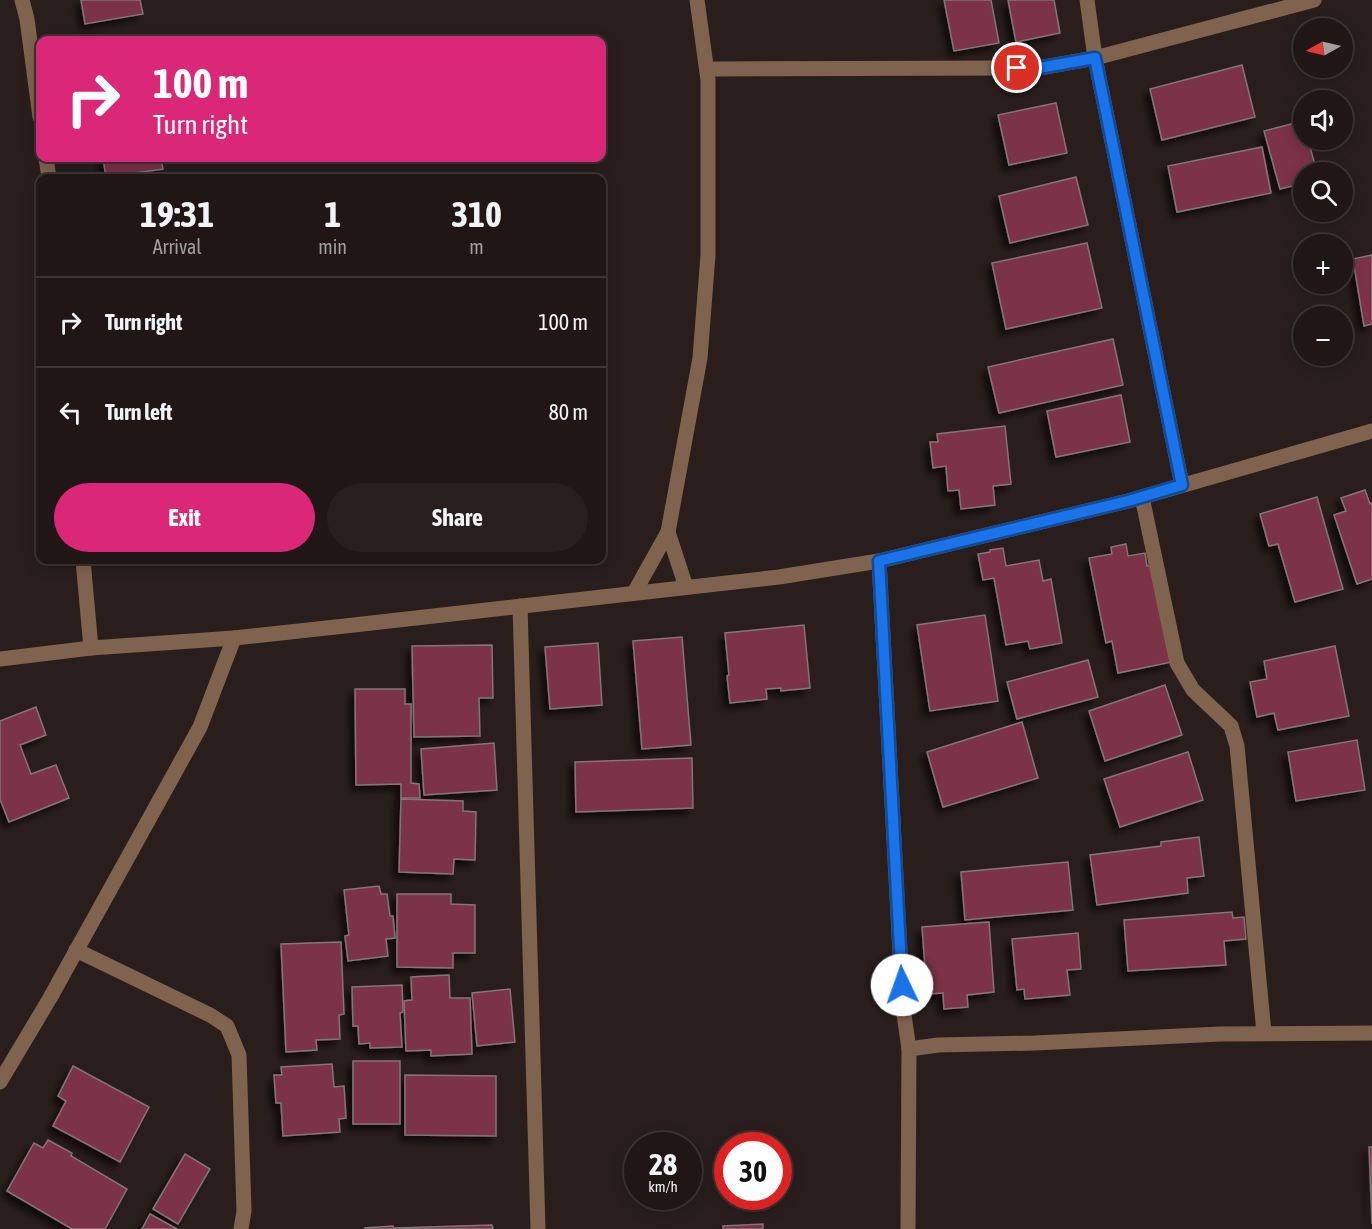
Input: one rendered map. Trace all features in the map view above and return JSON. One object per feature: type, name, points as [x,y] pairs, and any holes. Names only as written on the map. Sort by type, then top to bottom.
[{"type":"street","points":[[22,0],[27,19],[36,87]]},
{"type":"street","points":[[634,593],[668,532],[700,358],[708,255],[708,80],[697,0]]},
{"type":"street","points":[[1087,0],[1095,58],[1182,485]]},
{"type":"street","points":[[707,69],[1039,68],[1095,58],[1314,0]]},
{"type":"street","points":[[0,658],[91,648],[234,638],[779,577],[879,561],[1142,497],[1372,431]]},
{"type":"street","points":[[1142,497],[1177,663],[1193,690],[1231,726],[1237,746],[1264,1033]]},
{"type":"street","points":[[668,532],[686,587]]},
{"type":"street","points":[[879,561],[903,996],[909,1049],[908,1229]]},
{"type":"street","points":[[83,564],[91,648]]},
{"type":"street","points":[[520,606],[538,1229]]},
{"type":"street","points":[[0,1082],[200,727],[234,638]]},
{"type":"street","points":[[76,950],[210,1015],[227,1026],[238,1055],[244,1211],[241,1229]]},
{"type":"street","points":[[909,1049],[938,1045],[1220,1034],[1372,1033]]},
{"type":"building","points":[[81,0],[140,0],[143,14],[85,24]]},
{"type":"building","points":[[944,0],[991,0],[999,43],[954,51]]},
{"type":"building","points":[[1008,0],[1054,0],[1060,33],[1016,42]]},
{"type":"building","points":[[1242,65],[1255,117],[1162,140],[1150,89]]},
{"type":"building","points":[[1056,103],[1067,153],[1009,165],[998,115]]},
{"type":"building","points":[[1293,124],[1293,150],[1311,150],[1314,162],[1293,162],[1293,186],[1280,189],[1264,131]]},
{"type":"building","points":[[1262,147],[1271,193],[1177,212],[1168,166]]},
{"type":"building","points":[[104,162],[162,162],[163,169],[127,174],[106,174]]},
{"type":"building","points":[[1076,177],[1088,225],[1010,243],[999,196]]},
{"type":"building","points":[[1087,243],[1102,308],[1006,329],[992,263]]},
{"type":"building","points":[[1372,255],[1372,324],[1364,326],[1353,259]]},
{"type":"building","points":[[1113,339],[1123,385],[999,413],[988,367]]},
{"type":"building","points":[[1121,395],[1130,442],[1056,457],[1047,411]]},
{"type":"building","points":[[1005,426],[1011,484],[993,486],[995,505],[961,509],[959,490],[948,491],[946,466],[933,468],[930,442],[938,442],[937,434]]},
{"type":"building","points":[[1365,490],[1370,504],[1372,503],[1372,579],[1357,584],[1334,515],[1346,511],[1341,498]]},
{"type":"building","points":[[1317,497],[1343,589],[1295,602],[1278,544],[1269,546],[1260,514]]},
{"type":"building","points":[[1126,544],[1128,556],[1145,553],[1147,566],[1154,565],[1172,662],[1118,673],[1112,641],[1106,643],[1089,558],[1112,554],[1111,547]]},
{"type":"building","points":[[1003,548],[1006,566],[1039,560],[1043,581],[1051,579],[1062,643],[1030,649],[1028,641],[1006,645],[994,578],[983,580],[978,554]]},
{"type":"building","points":[[985,615],[998,701],[930,711],[917,625]]},
{"type":"building","points":[[804,625],[810,688],[781,691],[781,688],[766,689],[767,699],[730,703],[725,633]]},
{"type":"building","points":[[682,637],[691,745],[642,749],[633,641]]},
{"type":"building","points":[[598,643],[602,705],[550,709],[545,647]]},
{"type":"building","points":[[492,645],[493,698],[479,698],[480,736],[414,737],[412,646]]},
{"type":"building","points":[[1335,646],[1349,716],[1278,730],[1274,713],[1257,717],[1250,682],[1267,679],[1264,661]]},
{"type":"building","points":[[1088,660],[1098,697],[1017,719],[1007,682]]},
{"type":"building","points":[[1165,685],[1182,735],[1105,761],[1089,711]]},
{"type":"building","points":[[355,689],[405,689],[405,704],[411,704],[411,783],[419,784],[420,798],[401,798],[401,784],[356,785]]},
{"type":"building","points":[[36,707],[46,735],[20,745],[31,774],[56,765],[69,798],[9,822],[0,799],[0,721]]},
{"type":"building","points":[[1022,722],[1038,778],[943,807],[927,752]]},
{"type":"building","points":[[1357,740],[1365,790],[1296,801],[1288,752]]},
{"type":"building","points":[[494,743],[497,790],[424,795],[421,749]]},
{"type":"building","points":[[1188,752],[1203,800],[1120,827],[1104,779]]},
{"type":"building","points":[[692,758],[693,808],[576,812],[575,762]]},
{"type":"building","points":[[401,799],[463,801],[463,811],[476,812],[475,860],[454,859],[453,874],[399,872]]},
{"type":"building","points":[[1199,837],[1204,876],[1187,878],[1188,893],[1097,905],[1090,855],[1161,846],[1161,842]]},
{"type":"building","points":[[1068,862],[1073,910],[965,920],[961,872]]},
{"type":"building","points":[[379,886],[381,894],[387,894],[390,916],[393,916],[395,938],[386,939],[388,956],[348,961],[345,936],[349,935],[344,890]]},
{"type":"building","points":[[397,894],[451,894],[451,904],[475,905],[475,953],[453,953],[453,968],[397,967]]},
{"type":"building","points":[[1232,912],[1233,918],[1244,917],[1246,939],[1224,941],[1226,965],[1128,971],[1124,920]]},
{"type":"building","points":[[989,922],[994,992],[967,995],[968,1007],[944,1009],[943,993],[927,994],[922,927]]},
{"type":"building","points":[[1078,933],[1081,969],[1067,970],[1070,995],[1025,999],[1024,989],[1017,990],[1012,939]]},
{"type":"building","points":[[341,942],[344,1014],[339,1015],[340,1039],[316,1040],[317,1050],[286,1052],[281,944]]},
{"type":"building","points":[[449,975],[450,998],[470,998],[472,1054],[431,1056],[431,1050],[406,1051],[404,1001],[412,1000],[411,977]]},
{"type":"building","points":[[402,985],[403,1012],[400,1013],[402,1047],[370,1048],[370,1043],[359,1044],[358,1026],[353,1026],[352,987]]},
{"type":"building","points":[[510,989],[515,1042],[477,1046],[472,993]]},
{"type":"building","points":[[353,1061],[400,1061],[400,1124],[353,1124]]},
{"type":"building","points":[[332,1064],[334,1087],[344,1086],[346,1118],[339,1119],[340,1132],[283,1136],[281,1103],[276,1103],[274,1075],[282,1075],[281,1067]]},
{"type":"building","points":[[73,1066],[149,1107],[120,1162],[53,1126],[66,1101],[58,1096]]},
{"type":"building","points":[[405,1075],[496,1076],[496,1136],[405,1135]]},
{"type":"building","points":[[48,1140],[127,1189],[105,1229],[72,1229],[7,1191],[34,1143],[43,1148]]},
{"type":"building","points":[[1369,1147],[1372,1147],[1372,1224]]},
{"type":"building","points":[[185,1154],[210,1169],[178,1224],[153,1209]]},
{"type":"building","points":[[150,1214],[177,1229],[142,1229]]},
{"type":"building","points":[[763,1224],[763,1229],[723,1229],[723,1226]]},
{"type":"building","points":[[492,1225],[493,1229],[395,1229],[395,1228]]},
{"type":"building","points":[[393,1226],[394,1229],[365,1228]]},
{"type":"route","points":[[902,985],[879,561],[1128,501],[1182,485],[1095,58],[1039,68],[1017,68]]}]
